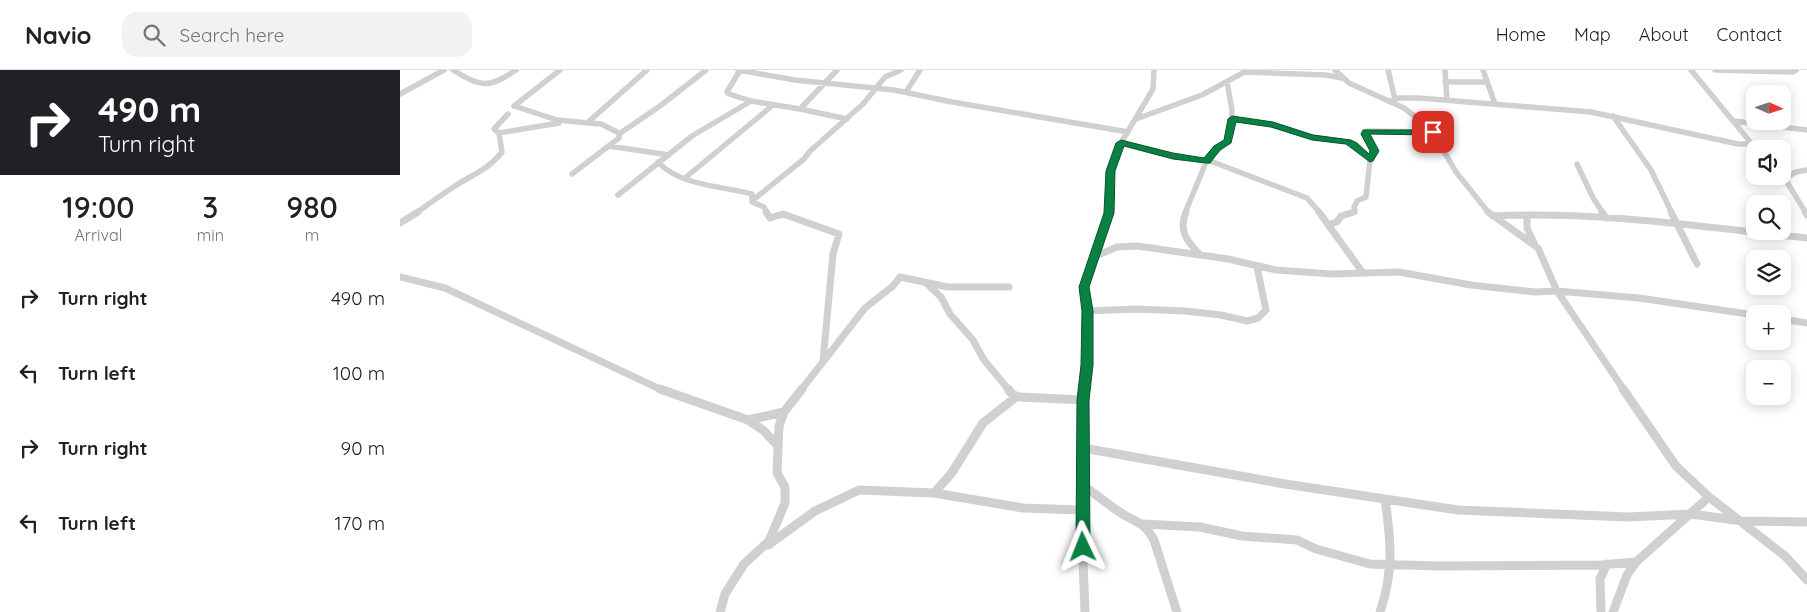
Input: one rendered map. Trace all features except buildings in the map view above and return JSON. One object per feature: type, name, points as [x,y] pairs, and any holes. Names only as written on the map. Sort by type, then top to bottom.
[{"type":"street","points":[[400,94],[444,70]]},
{"type":"street","points":[[453,70],[469,80],[485,86],[494,84],[516,70]]},
{"type":"street","points":[[560,70],[514,106],[568,122]]},
{"type":"street","points":[[588,123],[647,70]]},
{"type":"street","points":[[572,174],[619,138],[619,134],[660,106],[706,70]]},
{"type":"street","points":[[847,119],[751,101],[727,92],[739,70],[761,72],[824,83],[906,92],[952,102],[1128,132]]},
{"type":"street","points":[[800,109],[837,70]]},
{"type":"street","points":[[753,200],[804,159],[810,151],[847,119],[878,88],[885,77],[901,70]]},
{"type":"street","points":[[906,92],[920,70]]},
{"type":"street","points":[[1085,612],[1081,510],[1083,485],[1083,400],[1087,365],[1087,311],[1084,287],[1096,256],[1111,206],[1110,171],[1121,143],[1153,90],[1154,70]]},
{"type":"street","points":[[1335,70],[1342,78],[1367,93],[1391,100],[1414,114],[1433,132],[1464,184],[1480,205],[1492,216],[1535,245]]},
{"type":"street","points":[[1388,70],[1391,100]]},
{"type":"street","points":[[1445,70],[1443,73],[1449,91],[1447,100]]},
{"type":"street","points":[[1483,70],[1495,104]]},
{"type":"street","points":[[1691,70],[1749,140]]},
{"type":"street","points":[[1715,70],[1796,70]]},
{"type":"street","points":[[1136,119],[1197,97],[1247,71],[1342,78]]},
{"type":"street","points":[[1200,255],[1184,238],[1182,220],[1206,161],[1217,148],[1228,141],[1232,119],[1227,82]]},
{"type":"street","points":[[1445,82],[1487,82]]},
{"type":"street","points":[[1391,100],[1447,100],[1541,106],[1613,116],[1746,146]]},
{"type":"street","points":[[618,195],[658,162],[714,121],[751,101]]},
{"type":"street","points":[[685,178],[773,105]]},
{"type":"street","points":[[400,223],[455,186],[484,171],[496,160],[502,152],[499,133],[494,129],[508,114]]},
{"type":"street","points":[[1613,116],[1651,170],[1697,264]]},
{"type":"street","points":[[1232,119],[1273,125],[1312,138],[1348,142],[1370,159]]},
{"type":"street","points":[[1734,121],[1807,130]]},
{"type":"street","points":[[499,133],[552,123],[568,122],[601,124],[619,134]]},
{"type":"street","points":[[1328,225],[1337,222],[1341,216],[1355,211],[1354,207],[1357,201],[1366,197],[1370,159],[1374,151],[1366,131],[1433,132]]},
{"type":"street","points":[[1121,143],[1173,156],[1222,165],[1307,198],[1313,203],[1363,273]]},
{"type":"street","points":[[609,146],[669,155]]},
{"type":"street","points":[[658,162],[660,166],[670,173],[750,193],[755,204],[764,207],[770,218],[783,214],[839,234],[832,248],[833,258],[823,362]]},
{"type":"street","points":[[1577,164],[1593,198],[1606,218]]},
{"type":"street","points":[[1791,174],[1807,170]]},
{"type":"street","points":[[1789,185],[1807,215]]},
{"type":"street","points":[[1492,216],[1527,215],[1606,218],[1807,238]]},
{"type":"street","points":[[1527,215],[1527,228],[1557,291],[1676,466],[1709,497],[1785,556],[1807,580]]},
{"type":"street","points":[[1096,256],[1117,247],[1165,249],[1257,267],[1310,274],[1399,272],[1536,292],[1557,291],[1639,298],[1746,314]]},
{"type":"street","points":[[1087,311],[1133,308],[1185,311],[1218,314],[1250,321],[1258,318],[1266,310],[1257,267]]},
{"type":"street","points":[[400,277],[445,288],[658,388],[748,420],[763,430],[777,445]]},
{"type":"street","points":[[720,612],[726,594],[741,568],[769,541],[785,503],[785,487],[777,473],[779,426],[784,412],[865,308],[876,297],[895,287],[900,277],[954,288],[1009,287]]},
{"type":"street","points":[[925,282],[941,297],[950,314],[973,340],[984,360],[1016,396]]},
{"type":"street","points":[[1791,320],[1807,323]]},
{"type":"street","points":[[934,493],[952,474],[984,423],[1016,396],[1083,400]]},
{"type":"street","points":[[748,420],[784,412]]},
{"type":"street","points":[[1083,448],[1285,484],[1458,510],[1628,517],[1691,514],[1742,521],[1807,522]]},
{"type":"street","points":[[1083,485],[1119,512],[1143,524],[1200,527],[1242,536],[1297,540],[1316,549],[1370,564],[1439,566],[1636,562]]},
{"type":"street","points":[[741,568],[783,532],[814,511],[859,490],[934,493],[1023,508],[1081,510]]},
{"type":"street","points":[[1613,612],[1627,575],[1636,562],[1709,497]]},
{"type":"street","points":[[1380,612],[1388,589],[1392,564],[1385,499]]},
{"type":"street","points":[[1143,524],[1152,535],[1177,612]]},
{"type":"street","points":[[1601,612],[1600,579],[1607,564]]},
{"type":"route","points":[[1083,547],[1081,510],[1083,485],[1083,400],[1087,365],[1087,311],[1084,287],[1096,256],[1111,206],[1110,171],[1121,143],[1173,156],[1206,161],[1217,148],[1228,141],[1232,119],[1273,125],[1312,138],[1348,142],[1370,159],[1374,155],[1374,147],[1366,131],[1433,132]]}]
